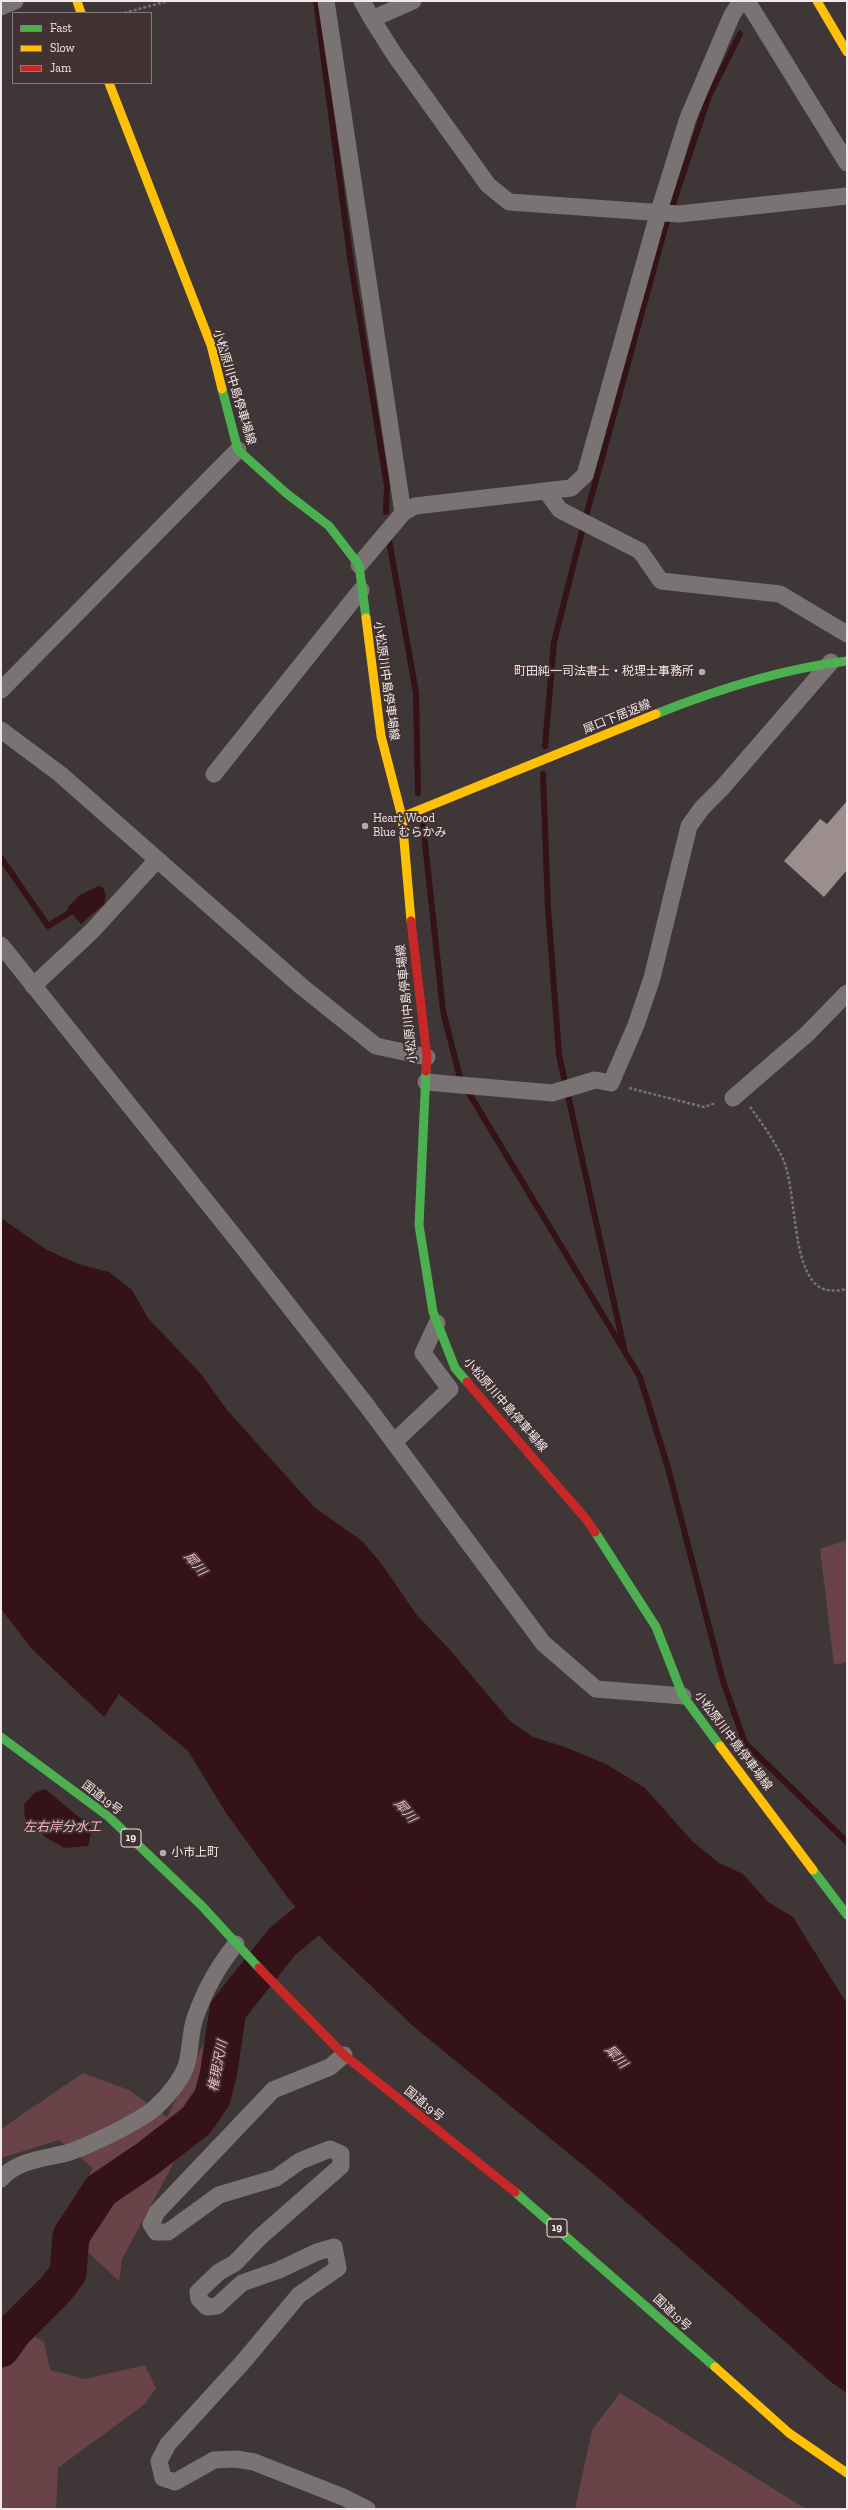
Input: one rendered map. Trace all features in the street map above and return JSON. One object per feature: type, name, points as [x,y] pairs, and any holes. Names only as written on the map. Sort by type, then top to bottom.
[{"type":"main road","points":[[77,1],[81,12]]},
{"type":"main road","points":[[817,1],[847,52]]},
{"type":"main road","name":"小松原川中島停車場線","points":[[109,84],[211,345],[238,450],[286,493],[330,526],[359,565],[361,590],[373,661],[381,736],[402,817],[414,951],[427,1056],[419,1225],[433,1312],[455,1368],[586,1518],[656,1627],[683,1696],[847,1915]]},
{"type":"main road","name":"犀口下居返線","points":[[402,817],[665,710],[746,682],[839,662]]},
{"type":"main road","name":"国道19号","points":[[1,1737],[109,1817],[202,1906],[269,1980],[344,2055],[537,2210],[640,2299],[789,2433],[847,2473]]},
{"type":"street","points":[[1,7],[15,1]]},
{"type":"street","points":[[326,1],[403,513]]},
{"type":"street","points":[[362,1],[394,54],[488,185],[509,202],[659,211],[679,214],[847,196]]},
{"type":"street","points":[[372,18],[413,1]]},
{"type":"street","points":[[359,565],[403,513],[415,506],[571,488],[585,475],[659,211],[688,118],[732,15],[741,1]]},
{"type":"street","points":[[747,1],[847,163]]},
{"type":"street","points":[[1,690],[238,450]]},
{"type":"street","points":[[546,491],[560,510],[640,551],[661,581],[780,594],[847,634]]},
{"type":"street","points":[[214,774],[361,590]]},
{"type":"street","points":[[426,1082],[552,1093],[595,1080],[611,1083],[636,1025],[652,978],[689,826],[702,808],[839,662]]},
{"type":"street","points":[[1,730],[60,774],[301,986],[376,1046],[427,1056]]},
{"type":"street","points":[[33,986],[92,931],[157,860]]},
{"type":"street","points":[[1,945],[242,1246],[394,1442],[543,1643],[596,1689],[683,1696]]},
{"type":"street","points":[[733,1098],[807,1034],[847,993]]},
{"type":"street","points":[[394,1442],[450,1389],[423,1353],[437,1323]]},
{"type":"street","points":[[1,2179],[8,2171],[36,2159],[70,2152],[125,2125],[155,2107],[180,2079],[187,2063],[195,2018],[210,1986],[241,1949]]},
{"type":"street","points":[[344,2055],[330,2067],[273,2090],[161,2207],[151,2224],[156,2232],[168,2232],[219,2195],[276,2178],[300,2161],[330,2149],[341,2154],[340,2166],[258,2238],[236,2263],[205,2284],[198,2292],[199,2299],[207,2307],[217,2306],[242,2283],[279,2270],[317,2252],[334,2247],[338,2268],[299,2295],[243,2362],[168,2444],[159,2461],[163,2478],[175,2482],[214,2460],[236,2459],[254,2462],[343,2497],[368,2509]]},
{"type":"path","points":[[128,12],[168,1]]},
{"type":"path","points":[[611,1083],[704,1107],[733,1098],[748,1105],[764,1126],[783,1159],[791,1187],[801,1254],[808,1274],[818,1287],[832,1291],[847,1289]]},
{"type":"shaded area","points":[[847,1540],[847,1662],[834,1665],[820,1549]]},
{"type":"shaded area","points":[[212,2027],[239,2041],[122,2259],[119,2281],[61,2227],[93,2168],[59,2140],[1,2158],[1,2129],[83,2073],[129,2090],[167,2117]]},
{"type":"shaded area","points":[[1,2317],[44,2342],[50,2370],[85,2379],[145,2365],[156,2388],[145,2404],[58,2468],[56,2509],[1,2509]]},
{"type":"shaded area","points":[[620,2393],[808,2509],[575,2509],[592,2430]]},
{"type":"water","points":[[98,886],[103,888],[106,895],[104,904],[81,924],[67,908],[80,895]]},
{"type":"water","name":"犀川","points":[[1,1218],[47,1250],[78,1264],[109,1272],[132,1290],[148,1318],[201,1374],[227,1410],[314,1507],[362,1541],[381,1563],[416,1614],[450,1650],[510,1721],[533,1737],[565,1747],[606,1764],[645,1788],[692,1841],[719,1863],[743,1874],[768,1902],[793,1917],[847,2004],[847,2393],[831,2382],[601,2180],[413,2026],[325,1942],[288,1898],[226,1813],[188,1751],[119,1694],[104,1717],[32,1649],[1,1609]]},
{"type":"water","name":"左右岸分水工","points":[[45,1789],[92,1828],[88,1846],[64,1848],[44,1836],[42,1826],[31,1824],[25,1818],[24,1805],[34,1793]]},
{"type":"building","points":[[847,801],[847,870],[824,897],[784,861],[820,819],[827,824]]},
{"type":"waterway","points":[[316,1],[351,264],[387,486],[386,512]]},
{"type":"waterway","points":[[545,746],[554,642],[583,527],[665,228],[709,96],[740,34]]},
{"type":"waterway","points":[[389,540],[416,693],[418,793]]},
{"type":"waterway","points":[[543,774],[548,908],[559,1055],[624,1348]]},
{"type":"waterway","points":[[423,824],[443,1011],[460,1078]]},
{"type":"waterway","points":[[1,858],[48,926],[77,908]]},
{"type":"waterway","points":[[467,1090],[640,1377],[668,1468],[723,1681],[745,1743],[847,1842]]},
{"type":"waterway","name":"権現沢川","points":[[1,2349],[14,2331],[56,2289],[68,2273],[71,2236],[101,2190],[147,2159],[196,2121],[212,2098],[218,2076],[228,2010],[282,1942],[346,1889]]},
{"type":"traffic: fast","points":[[222,389],[238,450],[286,493],[329,526],[359,565],[366,618]]},
{"type":"traffic: fast","points":[[656,714],[703,696],[750,681],[798,669],[847,661]]},
{"type":"traffic: fast","points":[[426,1071],[419,1225],[433,1312],[455,1368],[467,1382]]},
{"type":"traffic: fast","points":[[595,1532],[656,1627],[683,1696],[720,1746]]},
{"type":"traffic: fast","points":[[1,1737],[109,1817],[202,1906],[259,1968]]},
{"type":"traffic: fast","points":[[813,1870],[847,1915]]},
{"type":"traffic: fast","points":[[515,2192],[715,2367]]},
{"type":"traffic: slow","points":[[77,1],[81,12]]},
{"type":"traffic: slow","points":[[817,1],[847,52]]},
{"type":"traffic: slow","points":[[109,84],[211,345],[222,389]]},
{"type":"traffic: slow","points":[[366,618],[381,736],[402,817],[411,921]]},
{"type":"traffic: slow","points":[[402,817],[656,714]]},
{"type":"traffic: slow","points":[[720,1746],[813,1870]]},
{"type":"traffic: slow","points":[[715,2367],[789,2433],[847,2473]]},
{"type":"traffic: jam","points":[[411,921],[427,1057],[426,1071]]},
{"type":"traffic: jam","points":[[467,1382],[586,1519],[595,1532]]},
{"type":"traffic: jam","points":[[259,1968],[344,2055],[515,2192]]},
{"type":"place","name":"町田純一司法書士・税理士事務所","points":[[702,672]]},
{"type":"place","name":"Heart Wood Blue むらかみ","points":[[365,826]]},
{"type":"place","name":"小市上町","points":[[163,1853]]}]
